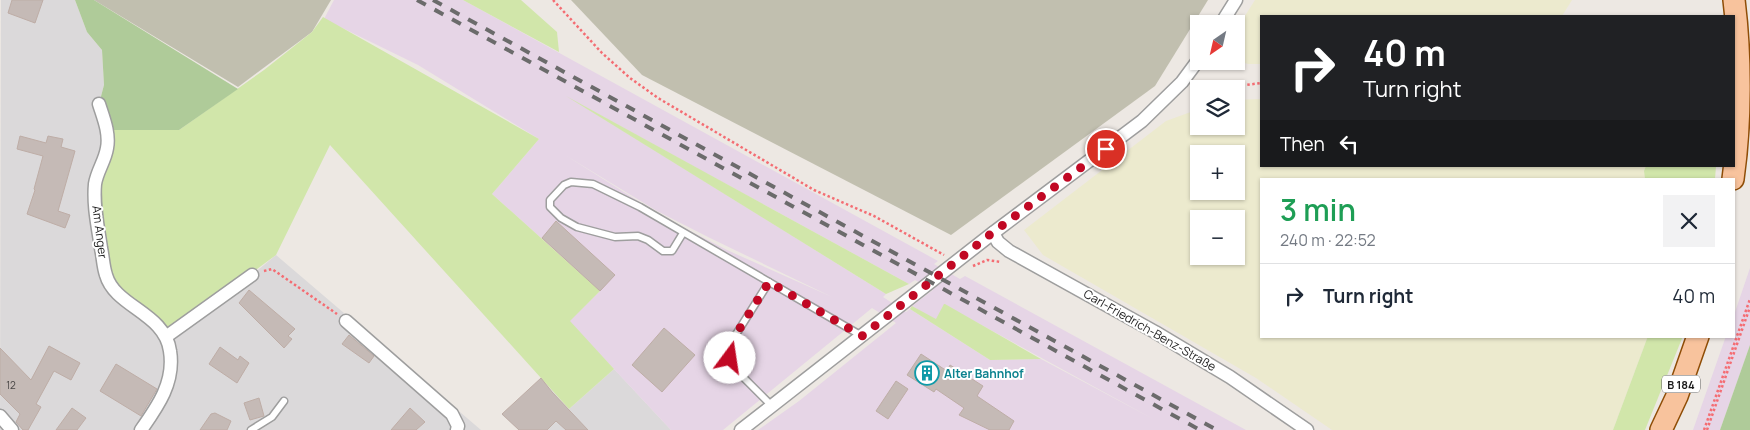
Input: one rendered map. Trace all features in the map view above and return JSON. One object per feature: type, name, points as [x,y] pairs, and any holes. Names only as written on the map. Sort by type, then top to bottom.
[{"type":"main road","points":[[1733,178],[1736,162],[1738,85],[1734,0]]},
{"type":"main road","name":"B 184","points":[[1661,430],[1677,396],[1697,338]]},
{"type":"street","points":[[1227,15],[1236,0]]},
{"type":"street","points":[[741,430],[992,233],[1142,121],[1165,100],[1191,70]]},
{"type":"street","name":"Am Anger","points":[[99,104],[107,130],[108,148],[99,168],[96,184],[96,214],[106,276],[114,290],[153,321],[167,336]]},
{"type":"street","name":"Carl-Friedrich-Benz-Straße","points":[[992,233],[998,242],[1009,251],[1164,337],[1230,377],[1307,430]]},
{"type":"street","points":[[141,430],[167,390],[171,362],[167,336],[252,275]]},
{"type":"street","points":[[346,321],[452,414],[458,426],[457,430]]},
{"type":"street","points":[[0,416],[12,430]]},
{"type":"lane","points":[[684,233],[672,251],[663,251],[648,240],[638,236],[614,236],[577,227],[561,218],[550,207],[550,200],[564,185],[571,182],[593,184],[619,196],[684,233],[862,336]]},
{"type":"lane","points":[[769,282],[735,336],[730,358],[739,372],[772,406]]},
{"type":"lane","points":[[251,430],[272,417],[284,400]]},
{"type":"path","points":[[553,0],[602,53],[630,78],[658,98],[814,190],[874,216],[967,269],[987,260],[1004,263]]},
{"type":"path","points":[[1184,79],[1202,85],[1223,88],[1260,83]]},
{"type":"path","points":[[252,275],[272,269],[346,321]]},
{"type":"path","points":[[1706,430],[1750,299]]},
{"type":"path","points":[[1706,430],[1750,307]]},
{"type":"shaded area","points":[[1,0],[75,0],[87,32],[102,50],[104,85],[99,104],[252,275],[276,255],[481,430],[0,430]]},
{"type":"shaded area","points":[[94,0],[331,0],[312,32],[238,87]]},
{"type":"shaded area","points":[[334,0],[463,0],[938,261],[934,264],[960,279],[965,276],[1246,430],[758,430],[799,401],[896,323],[872,308],[723,430],[671,430],[569,321],[600,291],[492,194],[539,139],[418,65],[324,19]],"holes":[[[578,103],[909,284],[915,280],[933,290],[912,306],[936,320],[945,305],[1155,420],[1041,359],[990,360],[910,309],[906,312],[883,297],[886,294]],[[565,155],[657,211],[832,297],[727,250],[667,219]]]},
{"type":"shaded area","points":[[571,0],[1208,0],[1199,15],[1190,15],[1190,29],[1155,86],[951,235],[642,75]]},
{"type":"shaded area","points":[[1255,0],[1572,0],[1563,15],[1260,15],[1260,64],[1245,63],[1245,16]]},
{"type":"shaded area","points":[[1260,99],[1260,167],[1646,167],[1645,178],[1260,178],[1260,338],[1647,338],[1613,430],[1332,430],[1256,378],[1043,255],[1024,230],[1166,121],[1190,112],[1190,135],[1245,135],[1245,100]]},
{"type":"shaded area","points":[[1750,268],[1750,345],[1720,430],[1693,430],[1725,338],[1735,338],[1735,312]]},
{"type":"shaded area","points":[[614,369],[671,430],[519,430],[502,415],[541,378],[569,409]]},
{"type":"green space","points":[[75,0],[94,0],[238,89],[179,130],[107,130],[99,104],[104,85],[102,50],[87,32]]},
{"type":"green space","points":[[463,0],[521,0],[557,32],[559,52]]},
{"type":"green space","points":[[323,17],[539,139],[492,194],[600,291],[570,321],[614,369],[569,409],[330,145],[276,255],[167,336],[123,293],[110,274],[96,213],[107,130],[179,130],[264,70],[312,32]]},
{"type":"green space","points":[[566,96],[909,284],[886,294]]},
{"type":"green space","points":[[1646,167],[1716,167],[1715,178],[1645,178]]},
{"type":"green space","points":[[944,304],[1041,359],[990,360],[910,309],[912,306],[936,319]]},
{"type":"green space","points":[[1647,338],[1682,338],[1645,430],[1613,430]]},
{"type":"green space","points":[[1750,345],[1750,430],[1720,430]]},
{"type":"building","points":[[12,0],[43,0],[35,23],[8,13]]},
{"type":"building","points":[[20,136],[46,143],[48,136],[63,139],[61,147],[75,151],[58,211],[70,215],[65,228],[27,214],[43,156],[17,149]]},
{"type":"building","points":[[556,221],[615,275],[600,291],[542,238]]},
{"type":"building","points":[[249,290],[295,329],[288,336],[292,339],[284,348],[239,303]]},
{"type":"building","points":[[664,328],[695,355],[662,392],[632,365]]},
{"type":"building","points":[[349,335],[374,356],[369,363],[342,344]]},
{"type":"building","points":[[49,346],[80,363],[71,380],[54,371],[36,404],[41,407],[28,430],[23,430],[16,422],[20,414],[0,394],[0,348],[31,380]]},
{"type":"building","points":[[220,347],[238,360],[240,356],[249,363],[237,383],[209,364]]},
{"type":"building","points":[[921,354],[947,371],[950,365],[983,386],[977,396],[1014,421],[1009,430],[990,430],[959,415],[964,408],[936,389],[934,392],[907,375]]},
{"type":"building","points":[[116,364],[157,389],[141,416],[100,391]]},
{"type":"building","points":[[541,378],[588,430],[566,430],[556,421],[547,430],[519,430],[502,414]]},
{"type":"building","points":[[896,381],[908,389],[888,419],[876,411]]},
{"type":"building","points":[[259,398],[264,416],[250,420],[244,403]]},
{"type":"building","points":[[72,408],[86,418],[77,430],[56,430]]},
{"type":"building","points":[[410,408],[425,422],[416,430],[391,430]]},
{"type":"building","points":[[215,413],[231,421],[227,430],[200,430],[211,414]]},
{"type":"railway","points":[[417,0],[1200,430]]},
{"type":"railway","points":[[433,0],[1217,430]]},
{"type":"place","name":"Alter Bahnhof","points":[[927,373]]},
{"type":"route","points":[[730,358],[735,336],[769,282],[862,336],[992,233],[1106,149]]}]
